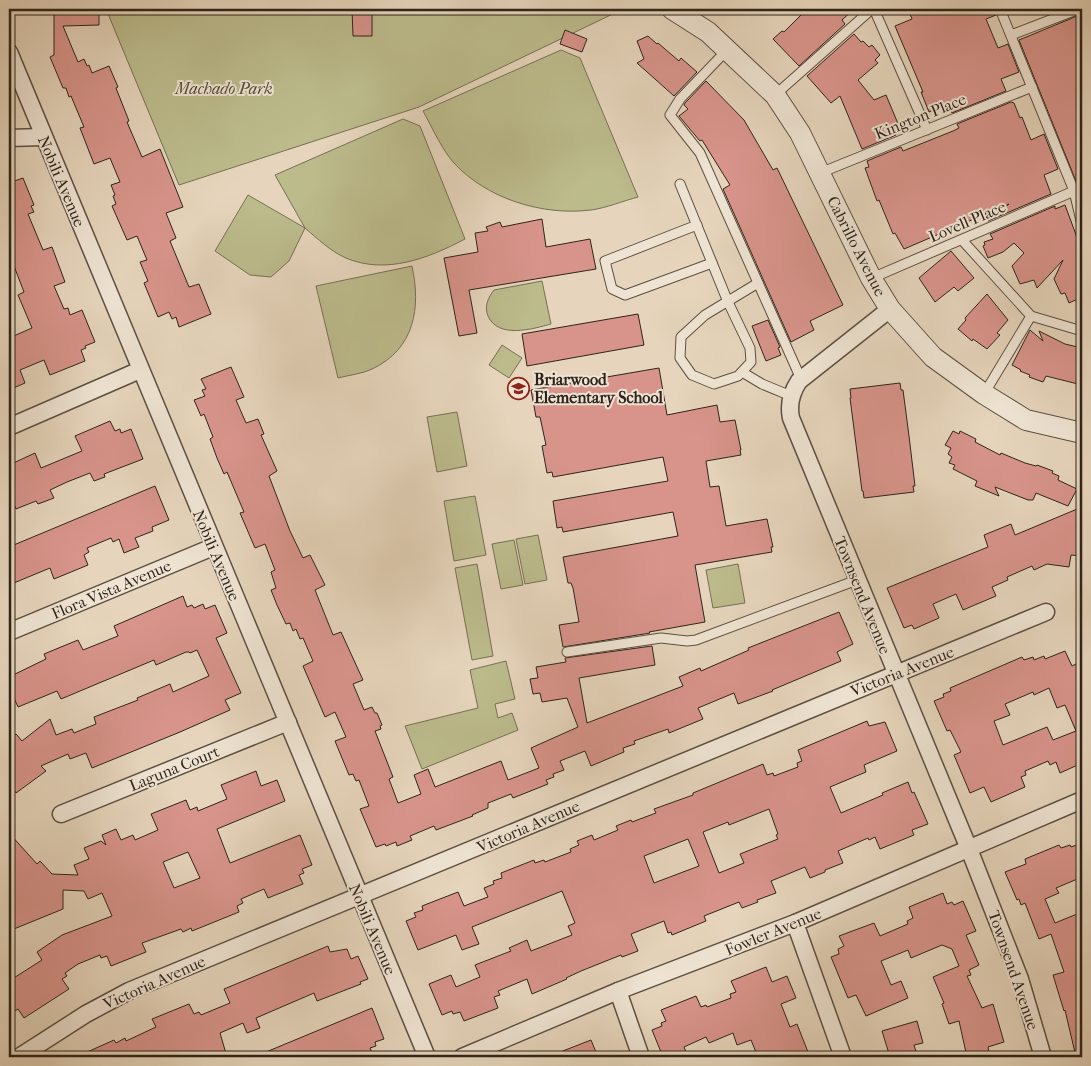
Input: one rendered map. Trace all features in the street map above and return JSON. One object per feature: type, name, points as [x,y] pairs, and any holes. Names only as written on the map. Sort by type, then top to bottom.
[{"type":"street","name":"Cabrillo Avenue","points":[[672,9],[708,32],[775,95],[800,133],[871,278],[890,309],[933,357],[984,394],[1026,420],[1082,433]]},
{"type":"street","name":"Nobili Avenue","points":[[9,52],[213,547],[427,1057]]},
{"type":"street","points":[[9,138],[43,137]]},
{"type":"street","points":[[791,396],[792,391],[801,379],[890,309]]},
{"type":"street","points":[[9,427],[140,370]]},
{"type":"street","name":"Townsend Avenue","points":[[791,396],[791,418],[895,674],[969,849],[1020,979],[1043,1057]]},
{"type":"street","name":"Flora Vista Avenue","points":[[9,632],[213,547]]},
{"type":"street","name":"Victoria Avenue","points":[[18,1057],[86,1014],[129,991],[1046,612]]},
{"type":"street","name":"Laguna Court","points":[[61,814],[288,722]]},
{"type":"street","name":"Fowler Avenue","points":[[462,1057],[618,991],[795,923],[1082,800]]},
{"type":"street","points":[[795,923],[842,1057]]},
{"type":"street","points":[[618,991],[641,1057]]},
{"type":"street","points":[[9,1048],[18,1057]]},
{"type":"lane","points":[[775,95],[873,9],[927,130]]},
{"type":"lane","points":[[1000,9],[1074,191],[1082,225]]},
{"type":"lane","points":[[1011,35],[1079,9]]},
{"type":"lane","points":[[727,50],[680,99],[670,115],[700,153],[801,379]]},
{"type":"lane","name":"Kington Place","points":[[820,174],[1032,87]]},
{"type":"lane","points":[[680,184],[728,302],[750,348],[751,362],[738,376],[714,384],[692,375],[680,358],[681,337],[705,315],[728,302],[758,283]]},
{"type":"lane","name":"Lovell Place","points":[[871,278],[1074,191]]},
{"type":"lane","points":[[697,225],[605,261],[612,289],[625,295],[712,263]]},
{"type":"lane","points":[[962,240],[1031,316],[1082,331]]},
{"type":"lane","points":[[984,394],[1031,316]]},
{"type":"lane","points":[[742,372],[762,384],[791,396]]},
{"type":"lane","points":[[567,652],[661,638],[696,640],[857,580]]},
{"type":"green space","name":"Machado Park","points":[[106,9],[618,9],[619,11],[419,107],[179,185]]},
{"type":"green space","points":[[561,50],[580,58],[638,197],[597,209],[573,211],[535,207],[499,195],[467,176],[454,163],[441,145],[423,111]]},
{"type":"green space","points":[[403,119],[420,126],[465,239],[422,258],[407,262],[376,265],[361,263],[340,255],[324,245],[305,228],[275,175]]},
{"type":"green space","points":[[248,195],[305,228],[289,261],[271,277],[250,275],[215,251]]},
{"type":"green space","points":[[412,266],[415,281],[415,311],[412,325],[406,338],[398,350],[386,361],[372,369],[338,378],[316,286]]},
{"type":"green space","points":[[542,281],[551,324],[526,330],[508,330],[500,328],[493,323],[486,309],[488,299],[494,290]]},
{"type":"green space","points":[[502,345],[522,358],[509,378],[489,365]]},
{"type":"green space","points":[[457,412],[467,466],[437,472],[427,417]]},
{"type":"green space","points":[[475,496],[486,555],[454,561],[444,501]]},
{"type":"green space","points":[[538,535],[547,580],[525,584],[516,539]]},
{"type":"green space","points":[[514,540],[523,585],[501,589],[492,544]]},
{"type":"green space","points":[[477,564],[493,656],[472,660],[455,568]]},
{"type":"green space","points":[[738,564],[745,603],[713,608],[706,570]]},
{"type":"green space","points":[[506,661],[515,699],[495,704],[498,718],[512,713],[518,730],[422,769],[405,726],[478,708],[470,670]]},
{"type":"building","points":[[54,9],[99,9],[99,25],[63,26],[78,62],[84,59],[92,73],[109,66],[129,121],[127,122],[142,157],[160,149],[183,207],[166,213],[176,238],[170,241],[189,287],[199,284],[211,314],[179,327],[176,317],[172,319],[169,312],[158,317],[144,283],[148,281],[140,262],[147,260],[137,236],[127,240],[112,206],[116,204],[111,185],[120,182],[110,158],[94,164],[80,128],[84,127],[71,96],[69,97],[66,88],[63,88],[50,57],[54,55]]},
{"type":"building","points":[[352,9],[372,9],[372,36],[353,36]]},
{"type":"building","points":[[807,9],[854,9],[842,20],[845,24],[799,66],[773,39],[782,31],[784,32]]},
{"type":"building","points":[[908,9],[994,9],[996,15],[986,19],[998,48],[1008,44],[1019,72],[1001,79],[1006,91],[952,113],[948,104],[929,112],[921,92],[923,92],[895,26],[912,19]]},
{"type":"building","points":[[1082,14],[1082,196],[1019,40]]},
{"type":"building","points":[[565,30],[587,39],[582,52],[560,44]]},
{"type":"building","points":[[854,34],[869,47],[872,45],[880,55],[875,60],[878,63],[858,80],[874,100],[886,95],[899,126],[893,128],[896,135],[862,149],[840,96],[831,103],[807,76]]},
{"type":"building","points":[[648,36],[679,61],[681,58],[697,72],[674,96],[637,63],[644,59],[637,41]]},
{"type":"building","points":[[706,81],[744,120],[773,170],[777,168],[843,305],[810,321],[814,330],[791,342],[723,189],[730,185],[702,140],[700,141],[679,116],[688,109],[684,105],[685,103]]},
{"type":"building","points":[[1011,102],[1014,103],[1020,118],[1022,117],[1031,140],[1044,134],[1058,169],[1044,175],[1051,194],[988,221],[1009,204],[904,249],[895,233],[893,234],[879,200],[877,201],[865,168],[869,167],[867,161],[901,147],[903,151],[953,131],[959,128],[957,124]]},
{"type":"building","points":[[23,178],[34,205],[31,206],[34,212],[28,214],[43,250],[52,247],[65,282],[54,286],[64,309],[68,308],[70,315],[82,310],[95,342],[81,350],[85,361],[50,375],[44,360],[20,370],[25,383],[9,390],[9,338],[32,328],[18,295],[24,292],[14,266],[9,268],[9,183]]},
{"type":"building","points":[[1065,205],[1082,251],[1082,297],[1069,303],[1065,293],[1061,294],[1054,279],[1063,260],[1037,288],[1034,280],[1020,284],[1012,266],[1024,253],[1014,243],[1003,252],[988,258],[983,246],[985,245],[984,242],[993,239],[990,234],[1055,206],[1055,209]]},
{"type":"building","points":[[542,219],[546,247],[590,239],[596,269],[469,290],[477,333],[459,336],[444,258],[478,252],[475,233],[488,231],[486,227],[500,222],[502,227]]},
{"type":"building","points":[[951,251],[974,278],[958,291],[954,287],[935,302],[919,278]]},
{"type":"building","points":[[987,294],[1008,320],[997,333],[1000,335],[987,349],[973,339],[972,341],[958,329],[966,320],[965,318]]},
{"type":"building","points":[[638,314],[644,345],[527,366],[522,334]]},
{"type":"building","points":[[768,320],[780,347],[778,348],[781,355],[766,361],[752,326]]},
{"type":"building","points":[[1030,330],[1043,341],[1039,331],[1065,344],[1082,348],[1082,385],[1046,376],[1043,382],[1029,377],[1030,375],[1012,365]]},
{"type":"building","points":[[231,367],[244,397],[236,400],[246,423],[258,419],[264,434],[261,435],[277,471],[269,476],[290,531],[303,558],[310,555],[325,585],[315,590],[333,635],[341,632],[363,680],[353,684],[364,710],[372,707],[382,725],[380,726],[381,729],[375,731],[393,777],[389,779],[398,803],[421,794],[414,775],[428,769],[435,787],[501,761],[508,780],[539,768],[531,748],[578,727],[567,698],[542,702],[540,693],[533,694],[530,679],[538,678],[536,667],[566,662],[565,658],[652,646],[655,665],[579,678],[587,723],[683,686],[679,677],[700,668],[701,671],[749,650],[748,648],[839,612],[853,644],[837,652],[841,661],[773,691],[738,704],[734,693],[698,708],[703,719],[669,733],[668,729],[634,741],[635,744],[623,748],[624,752],[591,766],[585,751],[560,761],[564,770],[553,774],[554,777],[546,780],[548,784],[513,798],[511,794],[488,803],[488,808],[473,816],[436,830],[434,826],[410,836],[412,840],[397,846],[396,842],[376,847],[360,809],[369,806],[359,780],[356,781],[353,774],[349,775],[335,741],[346,737],[335,712],[325,717],[303,666],[313,661],[303,638],[300,639],[296,629],[293,631],[290,623],[286,624],[271,590],[276,588],[271,572],[275,570],[265,544],[255,548],[240,513],[244,512],[227,472],[224,474],[217,458],[210,439],[213,437],[204,414],[201,416],[194,400],[205,396],[202,390],[206,389],[201,379]]},
{"type":"building","points":[[659,368],[667,415],[717,405],[720,422],[735,420],[741,455],[706,461],[710,487],[719,486],[726,526],[767,519],[773,547],[771,547],[772,552],[695,565],[705,622],[563,647],[559,625],[579,622],[573,588],[571,583],[568,583],[563,557],[678,536],[673,512],[563,532],[562,527],[557,528],[553,501],[668,481],[663,457],[553,477],[552,472],[547,473],[542,446],[546,445],[540,417],[536,417],[531,390]]},
{"type":"building","points":[[900,383],[901,390],[903,390],[909,436],[915,486],[913,486],[914,492],[864,498],[850,389]]},
{"type":"building","points":[[110,421],[115,431],[120,429],[121,433],[131,429],[143,459],[104,474],[105,477],[94,481],[90,473],[67,482],[50,490],[54,498],[38,504],[36,501],[16,509],[15,506],[9,509],[9,465],[35,453],[41,468],[82,451],[75,436]]},
{"type":"building","points":[[953,431],[959,434],[960,431],[976,439],[975,442],[1000,455],[1001,453],[1025,463],[1053,471],[1052,473],[1059,476],[1058,480],[1077,489],[1068,506],[1036,493],[1033,500],[1028,500],[995,487],[999,496],[975,486],[977,481],[953,469],[955,465],[949,463],[952,457],[948,454],[951,448],[945,445]]},
{"type":"building","points":[[155,486],[169,520],[152,527],[153,531],[135,538],[139,547],[124,553],[119,539],[113,542],[111,538],[87,548],[89,552],[84,555],[88,565],[54,579],[50,568],[9,585],[9,547]]},
{"type":"building","points":[[1082,507],[1082,556],[1071,555],[1069,567],[1047,564],[1034,570],[1032,566],[1007,577],[1008,580],[992,587],[996,596],[963,610],[956,594],[933,604],[939,618],[914,629],[912,625],[904,628],[887,588],[988,547],[984,535],[1011,524],[1015,535]]},
{"type":"building","points":[[183,596],[187,607],[192,605],[194,608],[203,604],[205,609],[215,605],[227,633],[216,638],[241,693],[225,700],[230,710],[92,768],[86,753],[70,759],[68,754],[41,766],[46,771],[16,793],[9,783],[9,739],[16,734],[22,741],[50,719],[56,735],[72,729],[74,733],[96,724],[94,717],[138,700],[137,698],[170,684],[173,692],[209,676],[197,650],[190,653],[186,652],[156,665],[154,660],[61,699],[57,691],[18,707],[14,698],[9,701],[9,677],[46,659],[44,654],[78,640],[83,650],[118,636],[114,626]]},
{"type":"building","points":[[1065,651],[1072,666],[1082,661],[1082,763],[1060,773],[1056,762],[1050,765],[1048,761],[1025,771],[1026,775],[1021,777],[1025,787],[991,802],[984,787],[970,793],[954,755],[961,752],[950,730],[947,731],[934,701],[944,697],[943,694],[951,691],[950,688],[1022,657],[1024,660],[1033,657],[1034,660],[1044,656],[1045,659]],"holes":[[[1049,688],[1057,708],[1065,705],[1076,731],[1053,740],[1047,727],[1003,745],[994,721],[1010,715],[1005,704],[1033,692],[1034,695]]]},
{"type":"building","points":[[867,721],[869,726],[885,722],[897,751],[864,765],[866,772],[830,787],[841,813],[908,782],[928,824],[912,830],[914,835],[880,849],[875,837],[869,840],[868,838],[838,851],[843,863],[810,878],[805,867],[771,881],[776,893],[742,908],[739,902],[704,916],[706,921],[672,935],[671,932],[668,933],[664,921],[631,934],[638,951],[622,957],[621,955],[581,971],[532,994],[527,979],[498,991],[500,995],[494,997],[498,1008],[464,1021],[460,1012],[453,1014],[452,1011],[442,1015],[429,984],[451,975],[456,987],[480,977],[475,965],[511,951],[509,948],[527,940],[531,951],[572,935],[568,926],[575,923],[562,891],[472,927],[479,944],[462,950],[456,935],[418,950],[406,921],[416,917],[414,913],[423,910],[422,906],[458,892],[464,906],[488,897],[484,888],[494,884],[493,881],[502,878],[501,873],[534,860],[535,863],[544,860],[545,862],[571,852],[570,849],[579,845],[577,841],[592,835],[594,840],[618,830],[616,826],[656,813],[654,809],[693,795],[693,793],[763,764],[767,775],[773,773],[774,776],[798,767],[797,763],[802,761],[798,750]],"holes":[[[769,809],[778,839],[740,854],[744,863],[719,873],[703,832],[728,822],[729,825]],[[688,839],[699,866],[654,883],[644,856]]]},
{"type":"building","points":[[256,771],[261,786],[277,780],[285,801],[217,829],[230,863],[300,835],[312,865],[302,869],[304,873],[299,875],[303,884],[268,898],[264,889],[241,899],[243,903],[237,906],[239,912],[192,931],[191,928],[183,932],[181,929],[142,943],[146,952],[111,966],[107,956],[101,958],[100,955],[78,964],[65,973],[67,976],[62,979],[69,989],[24,1018],[18,1009],[9,1015],[9,981],[42,960],[37,952],[62,935],[112,916],[102,893],[88,899],[84,891],[63,890],[63,909],[9,931],[9,833],[37,864],[40,861],[52,874],[78,875],[74,865],[89,859],[84,848],[101,841],[106,845],[102,835],[116,829],[121,840],[133,835],[135,840],[158,830],[151,814],[186,800],[190,810],[197,807],[198,811],[227,799],[221,785]],"holes":[[[188,852],[200,878],[174,888],[163,862]]]},
{"type":"building","points":[[1082,843],[1082,877],[1056,888],[1059,893],[1045,899],[1055,923],[1077,914],[1078,917],[1082,916],[1082,1057],[1076,1057],[1065,1010],[1053,975],[1064,972],[1051,934],[1039,939],[1025,903],[1021,905],[1019,899],[1017,900],[1005,872],[1026,864],[1025,859],[1059,845],[1061,848]]},
{"type":"building","points":[[943,893],[947,904],[952,902],[954,905],[963,901],[976,931],[966,935],[979,965],[969,970],[971,975],[967,976],[982,1008],[993,1004],[1004,1042],[988,1047],[990,1057],[967,1057],[959,1021],[949,1024],[942,1004],[944,1003],[933,977],[959,966],[952,949],[942,945],[911,958],[908,950],[881,961],[891,985],[901,981],[908,998],[866,1016],[856,995],[848,998],[831,957],[839,954],[838,949],[844,946],[839,936],[874,923],[880,936],[908,924],[907,921],[913,918],[909,907]]},
{"type":"building","points":[[328,946],[330,952],[347,949],[351,959],[358,956],[368,979],[360,982],[361,984],[317,1001],[314,993],[256,1018],[260,1028],[247,1033],[243,1023],[220,1033],[227,1057],[76,1057],[114,1040],[116,1043],[125,1038],[126,1041],[156,1027],[152,1019],[189,1004],[194,1014],[199,1012],[201,1015],[230,1003],[224,989]]},
{"type":"building","points":[[766,967],[772,982],[787,976],[796,998],[781,1004],[790,1027],[797,1024],[808,1052],[794,1057],[758,1057],[751,1040],[737,1045],[733,1033],[709,1043],[706,1037],[684,1047],[686,1052],[672,1057],[663,1057],[652,1030],[662,1026],[661,1023],[666,1021],[661,1010],[696,996],[701,1007],[706,1005],[707,1007],[731,998],[730,994],[736,992],[731,981]]},
{"type":"building","points":[[372,1008],[384,1039],[375,1042],[376,1046],[370,1048],[374,1057],[254,1057]]},
{"type":"building","points":[[917,1021],[923,1043],[914,1045],[917,1055],[890,1057],[882,1031]]},
{"type":"building","points":[[591,1040],[598,1057],[550,1057],[550,1056]]},
{"type":"place","name":"Briarwood Elementary School","points":[[518,388]]}]
